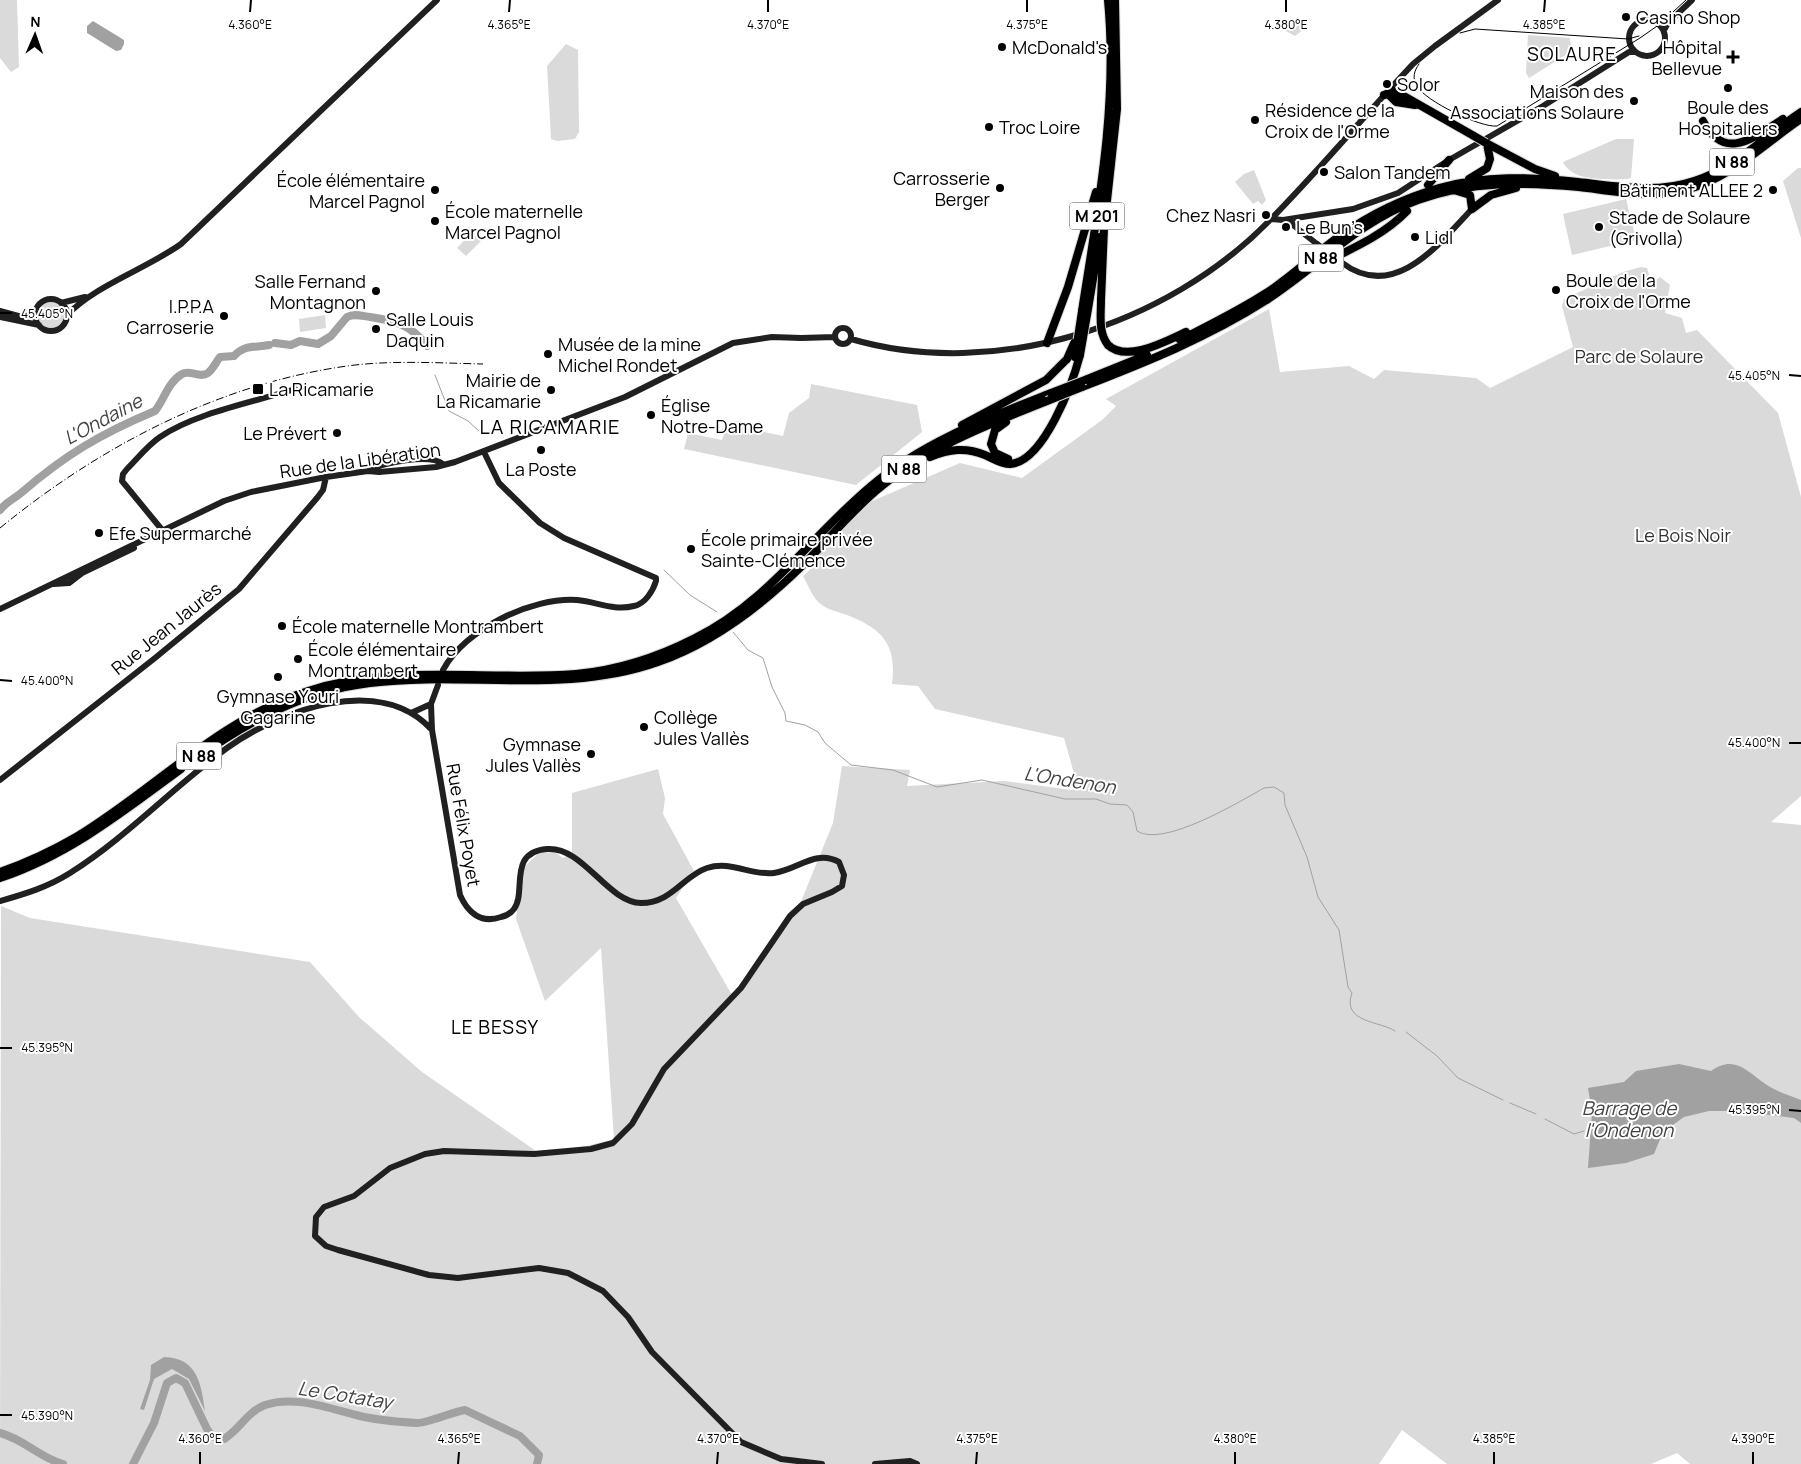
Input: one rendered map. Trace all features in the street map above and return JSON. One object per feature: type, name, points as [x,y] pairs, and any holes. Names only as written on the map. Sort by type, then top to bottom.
[{"type":"highway","name":"M 201","points":[[1084,311],[1108,131],[1113,117],[1108,0]]},
{"type":"highway","name":"M 201","points":[[1032,407],[999,426],[992,434],[992,448],[999,456],[1009,459],[1016,458],[1038,438],[1064,392],[1074,357],[1107,200],[1118,73],[1115,0]]},
{"type":"highway","points":[[1389,93],[1402,95],[1487,144],[1561,180]]},
{"type":"highway","name":"N 88","points":[[1703,121],[1718,140],[1737,144],[1747,142],[1801,107]]},
{"type":"highway","name":"N 88","points":[[1083,383],[1168,346],[1240,308],[1263,295],[1340,236],[1373,215],[1415,196],[1465,182],[1508,177],[1652,188],[1690,183],[1729,165],[1801,112]]},
{"type":"highway","name":"N 88","points":[[0,878],[58,854],[100,828],[240,728],[302,699],[368,683],[398,680],[576,679],[632,670],[702,642],[724,629],[771,594],[871,485],[938,441],[1216,329],[1267,299],[1358,230],[1388,213],[1417,200],[1452,190],[1497,184],[1530,183],[1662,194],[1686,190],[1733,170],[1801,119]]},
{"type":"highway","points":[[1047,342],[1068,288],[1089,221],[1108,131]]},
{"type":"highway","points":[[1465,182],[1487,168],[1490,159],[1487,144]]},
{"type":"highway","points":[[1428,185],[1449,160]]},
{"type":"highway","points":[[1452,190],[1470,195],[1472,209],[1499,191],[1523,187],[1530,183]]},
{"type":"highway","points":[[1107,200],[1100,324],[1104,340],[1108,346],[1121,352],[1134,352],[1177,336],[1240,308]]},
{"type":"highway","points":[[1304,272],[1372,238],[1393,224],[1407,211]]},
{"type":"highway","points":[[938,441],[953,430],[1046,380],[1074,357],[1073,347],[1084,311]]},
{"type":"highway","name":"M 201","points":[[910,465],[945,451],[961,449],[974,450],[1000,462],[1012,464],[1021,460],[1030,453],[1055,420],[1070,390],[1074,357]]},
{"type":"highway","name":"N 88","points":[[799,564],[877,490],[910,465],[944,444],[1032,407],[1049,397]]},
{"type":"highway","name":"N 88","points":[[0,872],[39,857],[76,837],[223,732],[262,709],[306,692],[342,682],[392,675],[577,674],[657,659]]},
{"type":"street","points":[[66,315],[91,295],[155,262],[181,244],[437,0]]},
{"type":"street","points":[[851,339],[889,349],[960,355],[1003,351],[1047,342],[1131,315],[1182,290],[1226,258],[1269,221],[1426,52],[1498,0]]},
{"type":"street","points":[[1269,221],[1353,210],[1398,193],[1449,160],[1543,106],[1629,52],[1646,56],[1656,54],[1664,42],[1664,30],[1668,23],[1692,0]]},
{"type":"street","points":[[1635,52],[1628,38],[1635,24],[1641,21],[1652,21],[1660,24],[1664,30]]},
{"type":"street","points":[[1291,219],[1293,225],[1341,262],[1359,271],[1377,274],[1396,272],[1419,262],[1472,209]]},
{"type":"street","points":[[0,311],[22,318],[48,299],[61,303],[91,295]]},
{"type":"street","points":[[0,317],[39,325],[48,330],[58,329],[65,321],[66,315],[61,303]]},
{"type":"street","points":[[36,309],[36,320],[39,325]]},
{"type":"street","points":[[844,328],[850,331],[851,339],[848,343],[842,344],[836,341],[835,337],[838,329],[844,328]]},
{"type":"street","name":"Rue de la Libération","points":[[0,609],[53,585],[96,561],[148,539],[236,497],[326,477],[442,464],[484,452],[609,404],[656,383],[733,343],[772,337],[835,337]]},
{"type":"street","points":[[164,531],[122,481],[123,474],[127,469],[158,438],[166,433],[209,415],[295,389]]},
{"type":"street","points":[[443,670],[456,650],[494,623],[538,604],[577,600],[615,609],[635,606],[641,604],[656,584],[656,578],[564,538],[540,523],[499,483],[484,452]]},
{"type":"street","name":"Rue Jean Jaurès","points":[[0,780],[239,589],[317,498],[326,477]]},
{"type":"street","name":"Rue Félix Poyet","points":[[438,685],[431,704],[432,730],[456,879],[460,895],[469,911],[475,916],[486,920],[507,915],[514,909],[518,896],[519,873],[530,856],[547,849],[559,850],[568,855],[618,894],[632,901],[642,903],[662,899],[704,869],[719,866],[775,873],[814,858],[825,857],[839,862],[844,875],[842,886],[803,904],[790,916],[741,988],[664,1068],[632,1124],[613,1143],[591,1149],[534,1154],[444,1151],[425,1154],[390,1168],[354,1196],[324,1207],[316,1217],[315,1236],[320,1242],[338,1250],[428,1275],[458,1278],[539,1268],[568,1272],[603,1291],[628,1317],[652,1352],[741,1442],[781,1459],[822,1464]]},
{"type":"street","points":[[0,901],[44,887],[71,873],[142,820],[228,748],[274,721],[297,713],[348,701],[375,702],[418,716],[432,730]]},
{"type":"street","points":[[411,713],[431,704]]},
{"type":"street","points":[[875,1464],[910,1461],[916,1464]]},
{"type":"green space","points":[[0,0],[17,0],[19,67],[11,72],[0,58]]},
{"type":"green space","points":[[1306,20],[1308,26],[1295,36],[1275,25]]},
{"type":"green space","points":[[1528,35],[1570,38],[1572,51],[1529,78],[1526,73]]},
{"type":"green space","points":[[566,44],[578,50],[579,132],[575,139],[557,141],[551,139],[547,66]]},
{"type":"green space","points":[[1616,139],[1634,139],[1631,178],[1612,179],[1582,176],[1571,171],[1563,162]]},
{"type":"green space","points":[[1798,168],[1801,168],[1801,238],[1783,181]]},
{"type":"green space","points":[[1254,170],[1266,200],[1262,205],[1258,201],[1253,204],[1235,182],[1244,174]]},
{"type":"green space","name":"Stade de Solaure (Grivolla)","points":[[1626,199],[1636,240],[1572,255],[1563,214]]},
{"type":"green space","points":[[472,232],[481,241],[466,256],[457,248]]},
{"type":"green space","points":[[1641,267],[1647,268],[1652,283],[1660,277],[1670,285],[1665,313],[1682,318],[1686,333],[1697,330],[1778,413],[1801,497],[1801,796],[1771,822],[1801,825],[1801,1464],[1690,1464],[1677,1453],[1651,1464],[1447,1464],[1402,1430],[1379,1464],[0,1464],[1,906],[30,918],[310,962],[359,1017],[422,1072],[536,1151],[586,1146],[614,1139],[601,948],[545,1001],[516,919],[522,869],[539,853],[555,852],[563,858],[572,852],[572,793],[658,769],[665,798],[663,814],[694,871],[676,898],[732,995],[800,904],[833,823],[842,766],[910,770],[907,786],[1004,781],[1072,790],[1077,784],[1064,738],[935,709],[918,686],[892,684],[892,659],[885,640],[870,626],[822,605],[813,596],[803,576],[814,566],[797,553],[840,524],[831,519],[960,463],[1022,478],[1102,420],[1116,406],[1106,399],[1269,309],[1280,372],[1349,366],[1374,379],[1384,370],[1476,378],[1490,388],[1573,347],[1562,306],[1564,299],[1623,272]]},
{"type":"green space","points":[[51,302],[60,306],[64,315],[60,324],[51,328],[42,324],[38,315],[42,306]]},
{"type":"green space","points":[[325,315],[326,328],[300,332],[299,319]]},
{"type":"green space","points":[[811,384],[917,405],[922,432],[856,485],[684,449],[688,433],[722,440],[728,424],[783,436],[789,413],[809,398]]},
{"type":"water","points":[[93,21],[124,40],[121,50],[116,51],[87,33],[87,26]]},
{"type":"water","name":"Barrage de l'Ondenon","points":[[1679,1064],[1711,1071],[1728,1064],[1743,1068],[1772,1088],[1801,1100],[1801,1123],[1794,1118],[1738,1111],[1709,1111],[1684,1117],[1663,1132],[1654,1154],[1626,1163],[1588,1168],[1592,1112],[1588,1088],[1624,1082],[1636,1071]]},
{"type":"water","points":[[164,1357],[175,1358],[191,1367],[196,1374],[202,1391],[205,1411],[189,1379],[172,1369],[154,1379],[144,1410],[140,1409],[150,1380],[151,1365]]},
{"type":"waterway","name":"L'Ondenon","points":[[275,343],[291,345],[300,341],[318,344],[331,336],[347,317],[355,315],[387,320],[402,325],[415,333],[427,346]]},
{"type":"waterway","name":"L'Ondaine","points":[[0,510],[68,456],[117,428],[155,411],[177,377],[185,373],[205,375],[220,357],[234,356],[246,348],[269,345]]},
{"type":"waterway","name":"L'Ondenon","points":[[435,375],[449,411],[468,421],[480,432]]},
{"type":"waterway","name":"L'Ondenon","points":[[664,570],[690,595],[717,612]]},
{"type":"waterway","name":"L'Ondenon","points":[[733,632],[748,650],[763,658],[772,687],[785,713],[786,721],[805,725],[818,732],[825,743],[851,765],[893,770],[937,787],[982,780],[1065,799],[1096,799],[1110,804],[1127,805],[1133,812],[1137,831],[1149,835],[1182,829],[1220,812],[1264,788],[1274,787],[1284,793],[1285,805],[1307,857],[1318,897],[1339,930],[1348,987],[1352,993],[1350,1003],[1352,1010],[1364,1020],[1395,1031]]},
{"type":"waterway","name":"L'Ondenon","points":[[1406,1032],[1437,1056],[1458,1078],[1503,1100]]},
{"type":"waterway","name":"L'Ondenon","points":[[1510,1103],[1536,1114]]},
{"type":"waterway","name":"L'Ondenon","points":[[1545,1119],[1574,1134],[1584,1131]]},
{"type":"waterway","name":"Le Cotatay","points":[[133,1464],[154,1423],[167,1383],[176,1378],[185,1383],[212,1436],[224,1439],[253,1412],[265,1405],[276,1402],[299,1402],[371,1418],[417,1423],[465,1410],[520,1436],[539,1455],[537,1464]]},
{"type":"waterway","name":"Le Cotatay","points":[[0,1433],[63,1464]]},
{"type":"tram line","points":[[1419,64],[1414,77],[1415,83],[1422,92],[1442,106],[1467,118],[1479,123],[1497,126],[1640,38],[1660,24],[1686,0]]},
{"type":"tram line","points":[[1460,33],[1475,29],[1628,39],[1639,36]]},
{"type":"railway","points":[[0,528],[78,471],[119,446],[162,423],[252,388],[299,375],[364,364],[415,362],[483,364]]},
{"type":"place","name":"Casino Shop","points":[[1626,17]]},
{"type":"place","name":"McDonald's","points":[[1002,47]]},
{"type":"place","name":"Hôpital Bellevue","points":[[1733,57]]},
{"type":"place","name":"Solor","points":[[1387,84]]},
{"type":"place","name":"Boule des Hospitaliers","points":[[1728,88]]},
{"type":"place","name":"Maison des Associations Solaure","points":[[1634,101]]},
{"type":"place","name":"Résidence de la Croix de l'Orme","points":[[1255,120]]},
{"type":"place","name":"Troc Loire","points":[[989,127]]},
{"type":"place","name":"Salon Tandem","points":[[1324,172]]},
{"type":"place","name":"Carrosserie Berger","points":[[1000,188]]},
{"type":"place","name":"École élémentaire Marcel Pagnol","points":[[435,190]]},
{"type":"place","name":"Bâtiment ALLEE 2","points":[[1773,190]]},
{"type":"place","name":"Chez Nasri","points":[[1266,215]]},
{"type":"place","name":"École maternelle Marcel Pagnol","points":[[435,221]]},
{"type":"place","name":"Le Bun’s","points":[[1286,227]]},
{"type":"place","name":"Stade de Solaure (Grivolla)","points":[[1599,227]]},
{"type":"place","name":"Lidl","points":[[1415,237]]},
{"type":"place","name":"Boule de la Croix de l'Orme","points":[[1556,290]]},
{"type":"place","name":"Salle Fernand Montagnon","points":[[376,291]]},
{"type":"place","name":"I.P.P.A Carroserie","points":[[224,316]]},
{"type":"place","name":"Salle Louis Daquin","points":[[376,329]]},
{"type":"place","name":"Musée de la mine Michel Rondet","points":[[548,354]]},
{"type":"place","name":"La Ricamarie","points":[[258,389]]},
{"type":"place","name":"Mairie de La Ricamarie","points":[[551,390]]},
{"type":"place","name":"Église Notre-Dame","points":[[651,415]]},
{"type":"place","name":"Le Prévert","points":[[337,433]]},
{"type":"place","name":"La Poste","points":[[541,450]]},
{"type":"place","name":"Efe Supermarché","points":[[99,533]]},
{"type":"place","name":"École primaire privée Sainte-Clémence","points":[[691,549]]},
{"type":"place","name":"École maternelle Montrambert","points":[[282,626]]},
{"type":"place","name":"École élémentaire Montrambert","points":[[298,659]]},
{"type":"place","name":"Gymnase Youri Gagarine","points":[[278,677]]},
{"type":"place","name":"Collège Jules Vallès","points":[[644,727]]},
{"type":"place","name":"Gymnase Jules Vallès","points":[[591,754]]},
{"type":"district","name":"SOLAURE","points":[[1572,54]]},
{"type":"district","name":"LA RICAMARIE","points":[[550,426]]},
{"type":"district","name":"LE BESSY","points":[[495,1027]]},
{"type":"park label","name":"Parc de Solaure","points":[[1639,356]]},
{"type":"park label","name":"Le Bois Noir","points":[[1683,535]]}]
